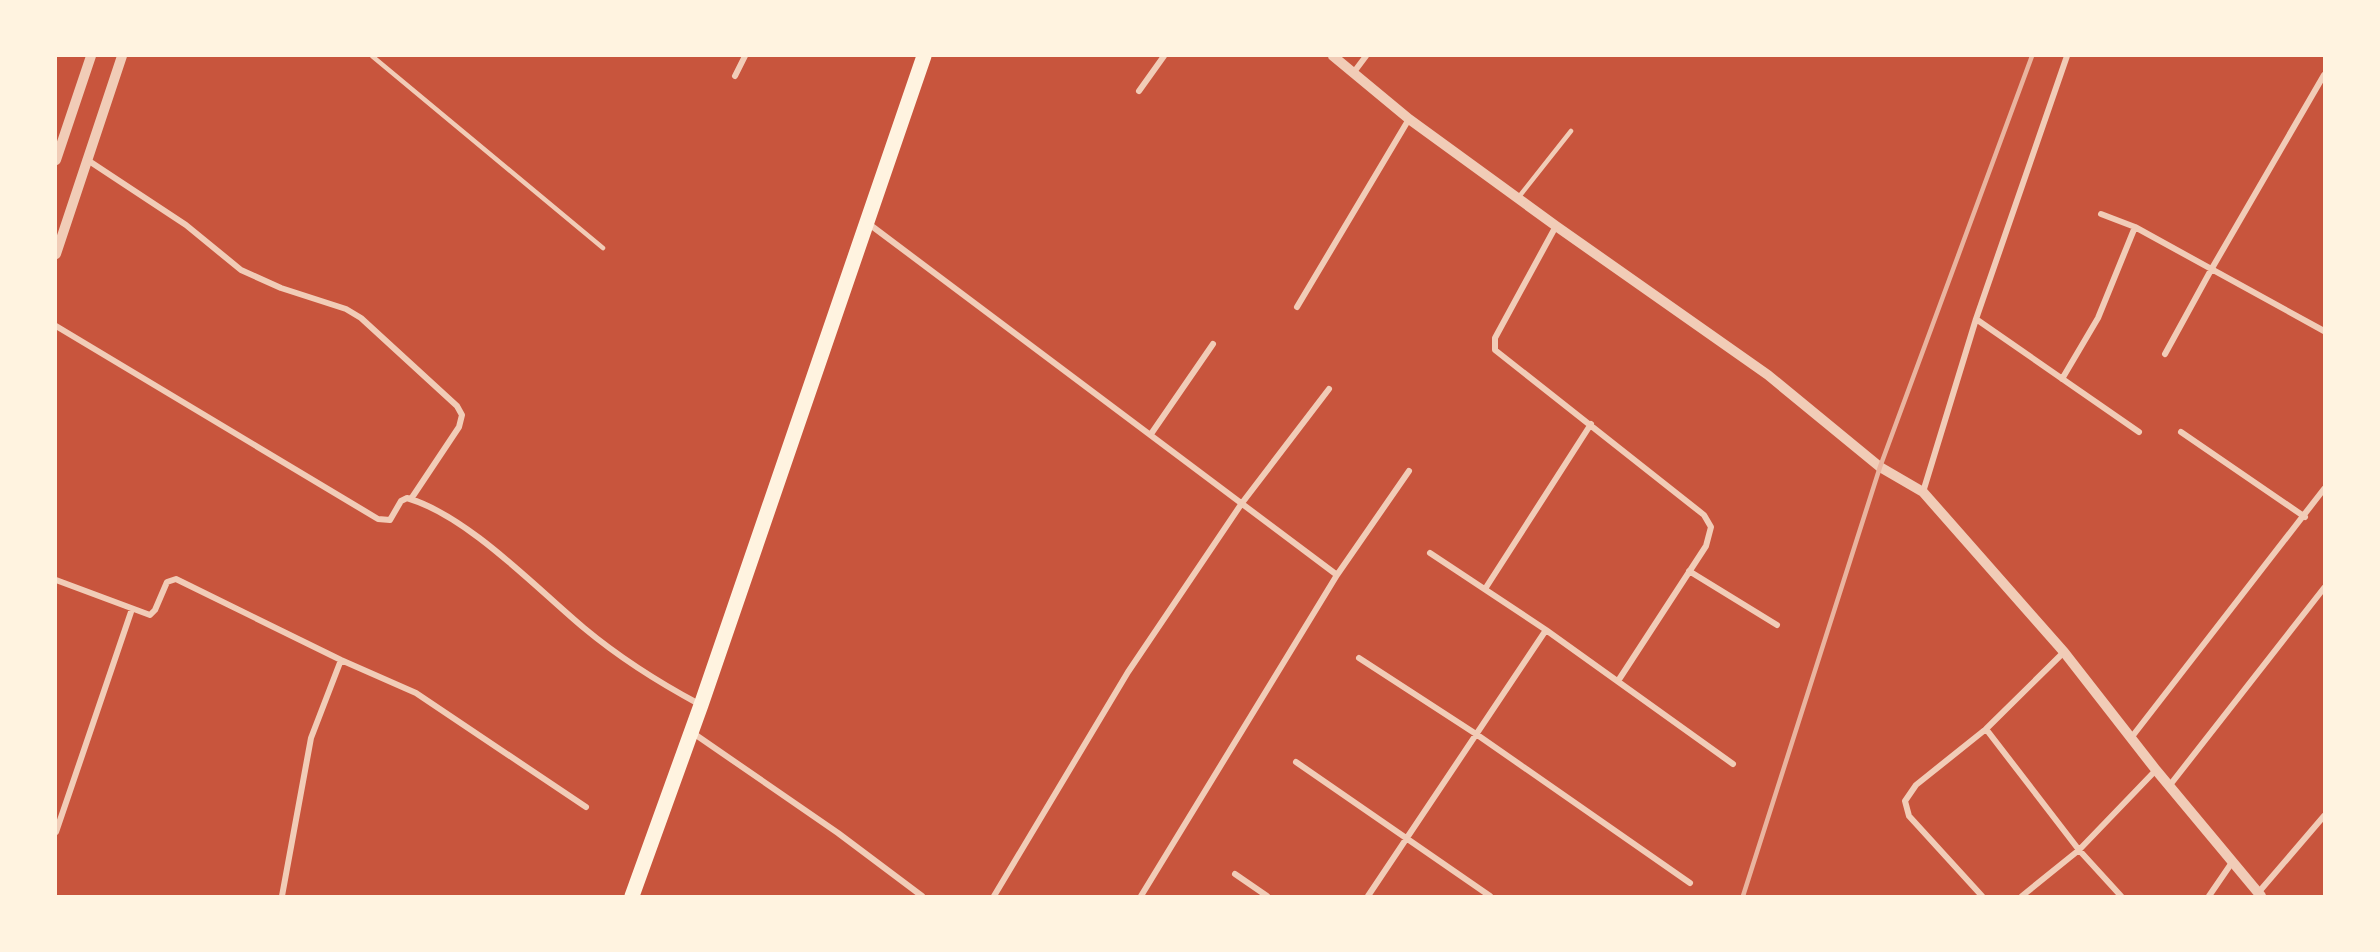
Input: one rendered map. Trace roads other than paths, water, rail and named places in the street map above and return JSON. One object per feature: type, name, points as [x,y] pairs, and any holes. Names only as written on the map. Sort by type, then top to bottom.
[{"type":"main road","points":[[632,897],[701,705],[924,56]]},
{"type":"street","points":[[56,160],[91,56]]},
{"type":"street","points":[[56,254],[122,56]]},
{"type":"street","points":[[735,76],[745,56]]},
{"type":"street","points":[[1139,91],[1164,56]]},
{"type":"street","points":[[1332,56],[1409,119],[1768,375],[1880,467],[1923,492],[2064,652],[2156,770],[2259,895],[2325,816]]},
{"type":"street","points":[[1354,72],[1366,56]]},
{"type":"street","points":[[1923,492],[1976,319],[2067,56]]},
{"type":"street","points":[[2165,354],[2211,270],[2325,75]]},
{"type":"street","points":[[1297,307],[1409,119]]},
{"type":"street","points":[[86,159],[186,225],[241,270],[281,288],[346,309],[361,318],[458,406],[462,415],[459,427],[411,499]]},
{"type":"street","points":[[2102,214],[2135,227],[2325,331]]},
{"type":"street","points":[[866,222],[1337,575]]},
{"type":"street","points":[[1556,226],[1495,338],[1495,350],[1591,424],[1709,522],[1711,527],[1709,539],[1618,681]]},
{"type":"street","points":[[2062,379],[2098,318],[2135,227]]},
{"type":"street","points":[[1976,319],[2139,432]]},
{"type":"street","points":[[56,326],[378,519],[388,521],[401,501],[411,499],[450,516],[605,645],[652,678],[701,705]]},
{"type":"street","points":[[1151,434],[1213,344]]},
{"type":"street","points":[[994,897],[1128,672],[1242,503],[1329,389]]},
{"type":"street","points":[[1485,589],[1591,424]]},
{"type":"street","points":[[2181,432],[2304,517]]},
{"type":"street","points":[[1141,897],[1337,575],[1409,471]]},
{"type":"street","points":[[2131,738],[2325,489]]},
{"type":"street","points":[[1430,553],[1546,630],[1734,764]]},
{"type":"street","points":[[1689,572],[1777,625]]},
{"type":"street","points":[[56,580],[132,609],[153,614],[167,582],[176,579],[341,660],[416,693],[586,807]]},
{"type":"street","points":[[2170,785],[2325,588]]},
{"type":"street","points":[[56,832],[132,609]]},
{"type":"street","points":[[1368,897],[1546,630]]},
{"type":"street","points":[[1982,897],[1909,816],[1905,801],[1916,785],[1986,729],[2064,652]]},
{"type":"street","points":[[1359,658],[1476,734],[1690,883]]},
{"type":"street","points":[[282,897],[311,738],[341,660]]},
{"type":"street","points":[[1986,729],[2079,850],[2121,897]]},
{"type":"street","points":[[690,731],[838,833],[917,895]]},
{"type":"street","points":[[1296,762],[1490,897]]},
{"type":"street","points":[[2022,897],[2079,850],[2156,770]]},
{"type":"street","points":[[2209,897],[2233,861]]},
{"type":"street","points":[[1235,874],[1267,897]]},
{"type":"lane","points":[[372,56],[603,248]]},
{"type":"lane","points":[[1518,198],[1571,131]]},
{"type":"railway","points":[[1743,896],[1880,467],[2032,56]]}]
